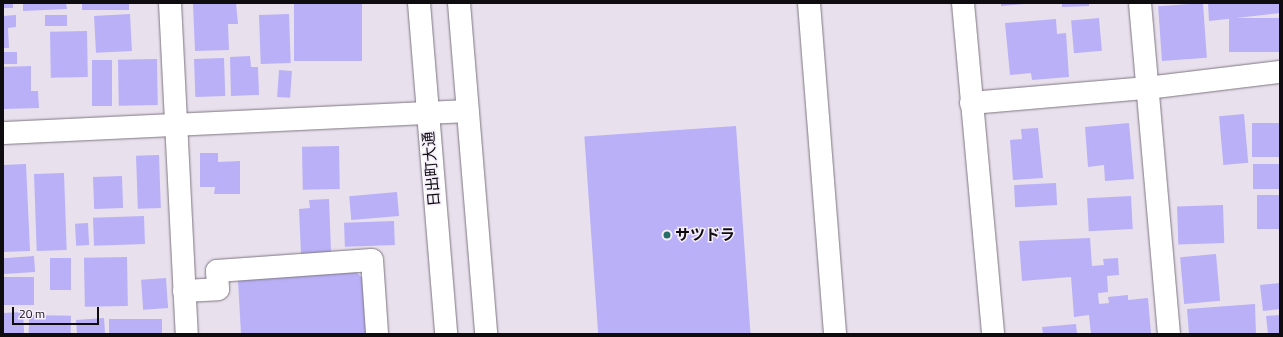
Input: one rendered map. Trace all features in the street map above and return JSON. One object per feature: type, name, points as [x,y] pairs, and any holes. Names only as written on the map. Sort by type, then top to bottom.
[{"type":"street","points":[[170,3],[175,127],[187,334]]},
{"type":"street","name":"日出町大通","points":[[419,3],[426,114],[446,334]]},
{"type":"street","points":[[459,3],[486,334]]},
{"type":"street","points":[[809,3],[835,334]]},
{"type":"street","points":[[963,3],[993,334]]},
{"type":"street","points":[[1140,3],[1169,334]]},
{"type":"street","points":[[971,103],[1147,88],[1280,72]]},
{"type":"street","points":[[3,133],[175,127],[467,111]]},
{"type":"street","points":[[184,291],[218,289],[217,271],[372,260],[377,334]]},
{"type":"building","points":[[3,3],[13,3],[13,8],[3,8]]},
{"type":"building","points":[[23,3],[66,3],[67,9],[23,11]]},
{"type":"building","points":[[82,3],[129,3],[129,10],[82,10]]},
{"type":"building","points":[[236,3],[238,24],[228,24],[229,50],[195,51],[193,4]]},
{"type":"building","points":[[294,3],[362,3],[362,61],[294,61]]},
{"type":"building","points":[[1001,3],[1025,3],[1025,4],[1001,6]]},
{"type":"building","points":[[1062,3],[1089,3],[1089,6],[1062,7]]},
{"type":"building","points":[[1203,3],[1207,58],[1162,61],[1158,6]]},
{"type":"building","points":[[1208,3],[1280,3],[1280,13],[1209,21]]},
{"type":"building","points":[[130,14],[132,51],[96,53],[94,16]]},
{"type":"building","points":[[289,14],[291,63],[261,64],[259,15]]},
{"type":"building","points":[[16,15],[16,27],[8,28],[9,48],[3,48],[3,16]]},
{"type":"building","points":[[45,15],[67,15],[67,26],[45,26]]},
{"type":"building","points":[[1099,18],[1102,51],[1074,53],[1071,20]]},
{"type":"building","points":[[1229,18],[1280,18],[1280,52],[1229,52]]},
{"type":"building","points":[[1056,19],[1057,34],[1066,33],[1069,77],[1032,80],[1031,73],[1010,75],[1005,23]]},
{"type":"building","points":[[87,31],[88,77],[51,78],[50,32]]},
{"type":"building","points":[[3,52],[17,52],[17,64],[3,64]]},
{"type":"building","points":[[250,56],[251,67],[258,67],[259,95],[231,96],[230,57]]},
{"type":"building","points":[[224,58],[225,96],[195,97],[194,59]]},
{"type":"building","points":[[157,59],[158,105],[119,106],[118,60]]},
{"type":"building","points":[[92,60],[112,60],[112,106],[92,106]]},
{"type":"building","points":[[31,66],[31,91],[38,91],[39,108],[3,109],[3,67]]},
{"type":"building","points":[[279,70],[292,71],[290,98],[277,97]]},
{"type":"building","points":[[1244,114],[1248,163],[1223,165],[1219,116]]},
{"type":"building","points":[[1129,123],[1134,179],[1105,181],[1104,165],[1088,167],[1085,127]]},
{"type":"building","points":[[1252,123],[1280,123],[1280,157],[1252,157]]},
{"type":"building","name":"サツドラ","points":[[736,126],[751,334],[598,334],[584,137]]},
{"type":"building","points":[[1038,128],[1043,178],[1013,180],[1010,140],[1022,139],[1021,129]]},
{"type":"building","points":[[339,146],[340,189],[303,190],[302,147]]},
{"type":"building","points":[[200,153],[218,153],[218,162],[240,161],[240,194],[214,194],[215,187],[200,187]]},
{"type":"building","points":[[159,155],[161,208],[138,209],[136,156]]},
{"type":"building","points":[[26,164],[30,251],[3,252],[3,165]]},
{"type":"building","points":[[1253,164],[1280,164],[1280,189],[1253,189]]},
{"type":"building","points":[[64,173],[67,250],[37,251],[34,174]]},
{"type":"building","points":[[122,176],[123,208],[94,209],[93,177]]},
{"type":"building","points":[[1056,183],[1057,205],[1015,207],[1014,185]]},
{"type":"building","points":[[397,192],[399,216],[351,220],[349,196]]},
{"type":"building","points":[[1257,195],[1280,195],[1280,229],[1257,229]]},
{"type":"building","points":[[1131,196],[1133,229],[1089,231],[1087,198]]},
{"type":"building","points":[[329,199],[331,252],[301,254],[299,209],[310,208],[309,200]]},
{"type":"building","points":[[1223,205],[1224,243],[1178,245],[1177,207]]},
{"type":"building","points":[[144,216],[145,244],[94,246],[93,218]]},
{"type":"building","points":[[394,221],[395,245],[345,247],[344,223]]},
{"type":"building","points":[[88,223],[89,245],[76,246],[75,224]]},
{"type":"building","points":[[1090,238],[1092,266],[1104,265],[1103,259],[1118,258],[1119,275],[1107,276],[1108,292],[1098,293],[1099,304],[1109,303],[1108,297],[1128,295],[1128,300],[1148,298],[1151,334],[1091,334],[1089,315],[1074,317],[1071,277],[1022,281],[1019,241]]},
{"type":"building","points":[[1216,254],[1220,301],[1184,304],[1180,257]]},
{"type":"building","points":[[34,256],[35,272],[4,274],[3,258]]},
{"type":"building","points":[[127,257],[128,306],[85,307],[84,258]]},
{"type":"building","points":[[50,258],[71,258],[71,290],[50,290]]},
{"type":"building","points":[[356,272],[364,279],[368,334],[241,334],[238,280]]},
{"type":"building","points":[[3,277],[34,277],[34,305],[3,305]]},
{"type":"building","points":[[166,278],[168,308],[143,310],[141,280]]},
{"type":"building","points":[[1280,283],[1280,309],[1263,311],[1260,285]]},
{"type":"building","points":[[1255,304],[1256,334],[1189,334],[1187,309]]},
{"type":"building","points":[[23,312],[24,334],[4,334],[3,313]]},
{"type":"building","points":[[29,315],[71,316],[71,334],[29,334]]},
{"type":"building","points":[[1280,315],[1280,334],[1268,334],[1266,316]]},
{"type":"building","points":[[104,318],[105,334],[77,334],[76,320]]},
{"type":"building","points":[[109,319],[162,319],[162,334],[109,334]]},
{"type":"building","points":[[1076,324],[1077,334],[1043,334],[1042,327]]},
{"type":"place","name":"サツドラ","points":[[667,235]]}]
